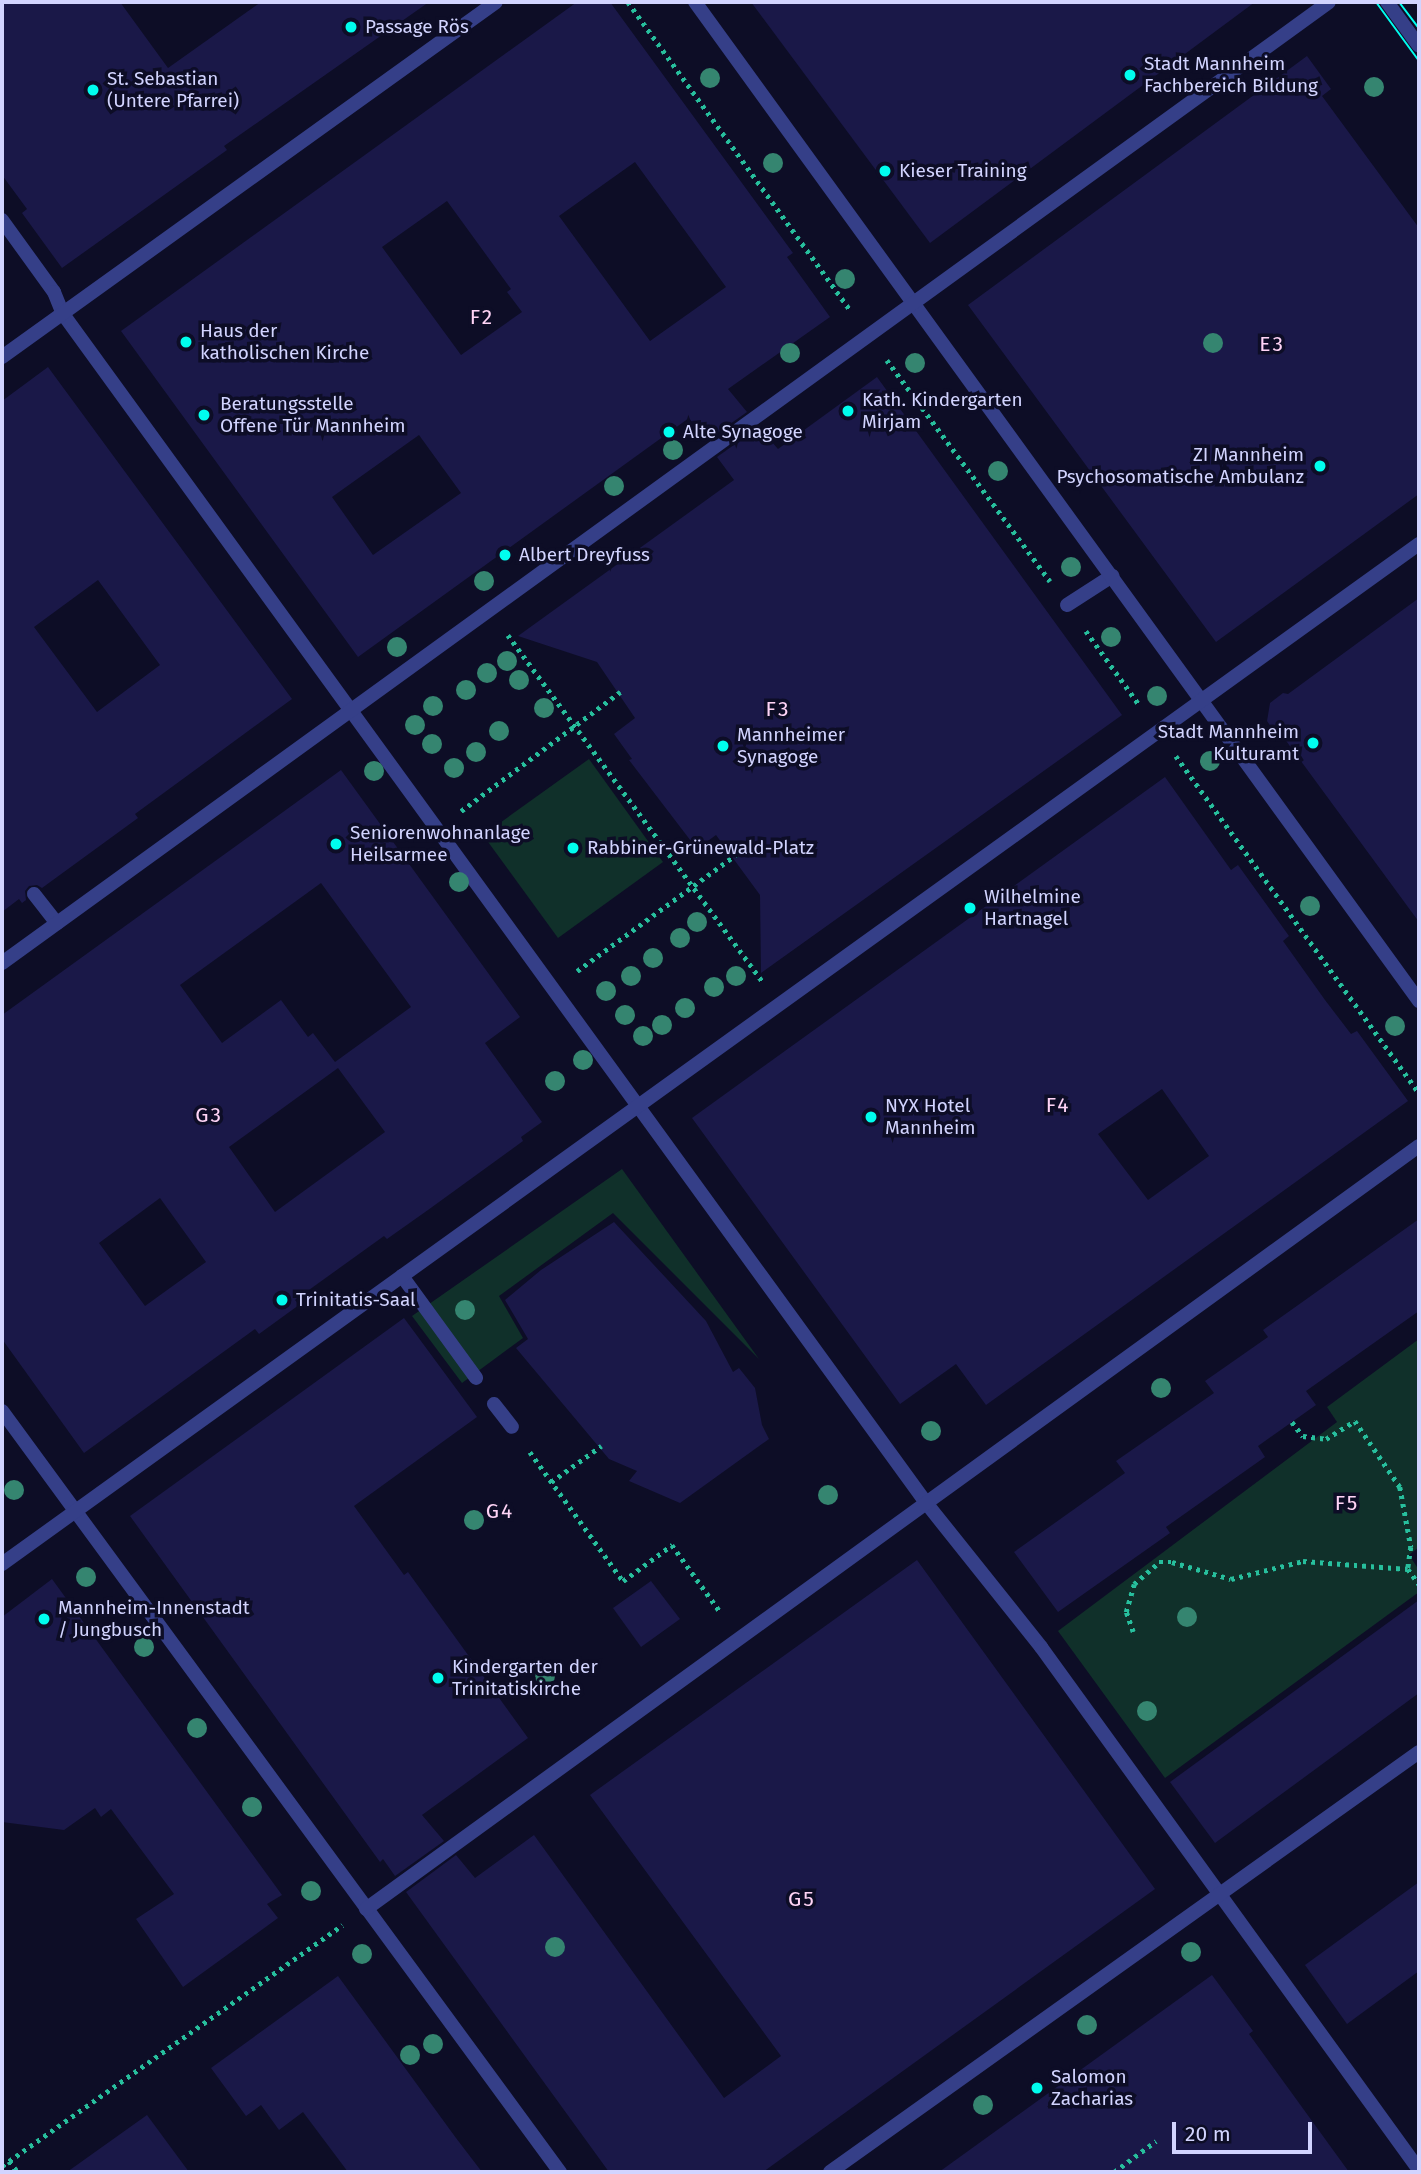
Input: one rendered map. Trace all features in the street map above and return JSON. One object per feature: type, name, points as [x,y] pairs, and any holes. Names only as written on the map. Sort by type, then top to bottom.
[{"type":"street","points":[[2,357],[496,2]]},
{"type":"street","points":[[695,2],[1419,1001]]},
{"type":"street","points":[[2,963],[490,611],[912,301],[1329,2]]},
{"type":"street","points":[[1387,2],[1419,46]]},
{"type":"street","points":[[2,220],[54,292],[63,314],[928,1504],[1041,1647],[1419,2170]]},
{"type":"street","points":[[2,1564],[1419,544]]},
{"type":"street","points":[[1067,605],[1112,576]]},
{"type":"street","points":[[34,894],[57,923]]},
{"type":"street","points":[[366,1909],[1419,1146]]},
{"type":"street","points":[[402,1276],[476,1378]]},
{"type":"street","points":[[495,1404],[512,1427]]},
{"type":"street","points":[[2,1411],[560,2172]]},
{"type":"street","points":[[830,2172],[1419,1752]]},
{"type":"path","points":[[628,2],[1419,1093]]},
{"type":"path","points":[[490,611],[779,1004]]},
{"type":"path","points":[[438,828],[620,692]]},
{"type":"path","points":[[554,989],[737,854]]},
{"type":"path","points":[[1292,1422],[1303,1436],[1326,1439],[1355,1421],[1401,1487],[1411,1547],[1408,1569],[1419,1584]]},
{"type":"path","points":[[525,1445],[623,1580],[672,1545],[739,1639]]},
{"type":"path","points":[[551,1482],[601,1446]]},
{"type":"path","points":[[1133,1632],[1126,1612],[1134,1584],[1159,1562],[1172,1562],[1231,1579],[1303,1561],[1408,1569]]},
{"type":"path","points":[[2,2166],[366,1909]]},
{"type":"path","points":[[1114,2172],[1157,2141]]},
{"type":"path","points":[[9,2161],[18,2172]]},
{"type":"green space","points":[[589,759],[663,862],[558,938],[483,835]]},
{"type":"green space","points":[[622,1169],[759,1359],[613,1213],[499,1296],[523,1338],[462,1383],[412,1316]]},
{"type":"green space","points":[[1419,1339],[1419,1547],[1409,1555],[1419,1570],[1419,1592],[1165,1778],[1058,1631],[1337,1422],[1327,1407]]},
{"type":"building","name":"St. Sebastian (Untere Pfarrei)","points":[[2,2],[120,2],[168,68],[261,2],[429,2],[224,146],[227,150],[62,268],[22,213],[27,209],[2,175]]},
{"type":"building","points":[[577,2],[610,2],[793,253],[787,257],[830,317],[728,389],[747,412],[706,441],[689,418],[358,657],[121,331]],"holes":[[[635,162],[726,287],[650,341],[559,216]],[[447,201],[511,289],[507,292],[522,312],[461,355],[382,247]],[[419,435],[461,493],[373,555],[332,497]]]},
{"type":"building","points":[[751,2],[1255,2],[930,243]]},
{"type":"building","points":[[1307,56],[1331,89],[1322,96],[1419,228],[1419,494],[1216,642],[968,305]]},
{"type":"building","points":[[48,367],[292,699],[135,814],[138,818],[42,888],[37,885],[29,886],[25,891],[26,900],[22,903],[19,899],[2,912],[2,401]],"holes":[[[98,580],[160,665],[97,712],[34,627]]]},
{"type":"building","points":[[877,377],[1122,715],[761,973],[760,895],[716,835],[697,849],[629,760],[632,759],[614,734],[635,718],[597,662],[518,636],[734,480],[717,457],[759,427],[778,449]]},
{"type":"building","points":[[1419,598],[1419,922],[1284,738],[1277,736],[1267,721],[1270,703],[1283,693],[1288,694]]},
{"type":"building","points":[[341,770],[520,1017],[485,1043],[542,1122],[521,1137],[523,1141],[428,1210],[387,1239],[384,1236],[295,1300],[299,1305],[259,1334],[255,1329],[84,1453],[2,1339],[2,1015]],"holes":[[[321,883],[411,1007],[335,1062],[313,1033],[308,1037],[281,1000],[222,1043],[180,985]],[[338,1068],[385,1132],[275,1212],[229,1147]],[[160,1198],[206,1262],[145,1306],[99,1243]]]},
{"type":"building","points":[[1165,777],[1231,870],[1238,865],[1289,936],[1283,941],[1325,1000],[1351,1034],[1357,1031],[1408,1101],[986,1405],[956,1364],[900,1404],[692,1118]],"holes":[[[1162,1089],[1209,1156],[1148,1200],[1098,1134]]]},
{"type":"building","points":[[1419,1219],[1419,1311],[1306,1391],[1316,1405],[1258,1446],[1265,1457],[1166,1527],[1170,1533],[1058,1612],[1014,1552],[1125,1473],[1116,1461],[1214,1393],[1205,1381],[1268,1337],[1263,1330]]},
{"type":"building","points":[[614,1222],[706,1321],[733,1372],[739,1368],[755,1388],[762,1425],[769,1439],[680,1503],[629,1481],[637,1471],[609,1459],[516,1348],[528,1339],[505,1300],[541,1270]]},
{"type":"building","points":[[404,1318],[477,1417],[354,1506],[404,1575],[408,1572],[528,1738],[422,1815],[444,1841],[395,1876],[383,1859],[380,1862],[130,1516]]},
{"type":"building","points":[[917,1560],[1155,1889],[763,2172],[609,2172],[406,1892],[456,1855],[475,1878],[534,1835],[724,2098],[781,2056],[590,1795]]},
{"type":"building","points":[[52,1579],[282,1895],[267,1904],[278,1918],[183,1987],[136,1919],[174,1894],[111,1809],[101,1817],[95,1808],[64,1830],[2,1822],[2,1617]]},
{"type":"building","points":[[651,1581],[680,1619],[641,1647],[613,1608]]},
{"type":"building","points":[[1419,1600],[1419,1693],[1215,1843],[1170,1782]]},
{"type":"building","points":[[1419,1882],[1419,1971],[1347,2024],[1305,1965]]},
{"type":"building","points":[[1212,1975],[1253,2031],[1249,2034],[1349,2172],[939,2172]]},
{"type":"building","points":[[338,1976],[482,2172],[348,2172],[303,2112],[279,2130],[261,2105],[246,2116],[211,2068]]},
{"type":"building","points":[[147,2115],[189,2172],[67,2172]]},
{"type":"tram line","points":[[1376,2],[1419,61]]},
{"type":"tram line","points":[[1399,2],[1419,29]]},
{"type":"place","name":"Passage Rös","points":[[351,27]]},
{"type":"place","name":"Stadt Mannheim Fachbereich Bildung","points":[[1130,75]]},
{"type":"place","name":"St. Sebastian (Untere Pfarrei)","points":[[93,90]]},
{"type":"place","name":"Kieser Training","points":[[885,171]]},
{"type":"place","name":"Haus der katholischen Kirche","points":[[186,342]]},
{"type":"place","name":"Kath. Kindergarten Mirjam","points":[[848,411]]},
{"type":"place","name":"Beratungsstelle Offene Tür Mannheim","points":[[204,415]]},
{"type":"place","name":"Alte Synagoge","points":[[669,432]]},
{"type":"place","name":"ZI Mannheim Psychosomatische Ambulanz","points":[[1320,466]]},
{"type":"place","name":"Albert Dreyfuss","points":[[505,555]]},
{"type":"place","name":"Stadt Mannheim Kulturamt","points":[[1313,743]]},
{"type":"place","name":"Mannheimer Synagoge","points":[[723,746]]},
{"type":"place","name":"Seniorenwohnanlage Heilsarmee","points":[[336,844]]},
{"type":"place","name":"Rabbiner-Grünewald-Platz","points":[[573,848]]},
{"type":"place","name":"Wilhelmine Hartnagel","points":[[970,908]]},
{"type":"place","name":"NYX Hotel Mannheim","points":[[871,1117]]},
{"type":"place","name":"Trinitatis-Saal","points":[[282,1300]]},
{"type":"place","name":"Mannheim-Innenstadt / Jungbusch","points":[[44,1619]]},
{"type":"place","name":"Kindergarten der Trinitatiskirche","points":[[438,1678]]},
{"type":"place","name":"Salomon Zacharias","points":[[1037,2088]]},
{"type":"district","name":"F2","points":[[482,317]]},
{"type":"district","name":"E3","points":[[1272,344]]},
{"type":"district","name":"F3","points":[[778,709]]},
{"type":"district","name":"F4","points":[[1058,1105]]},
{"type":"district","name":"G3","points":[[209,1115]]},
{"type":"district","name":"F5","points":[[1347,1503]]},
{"type":"district","name":"G4","points":[[500,1511]]},
{"type":"district","name":"G5","points":[[802,1899]]}]
